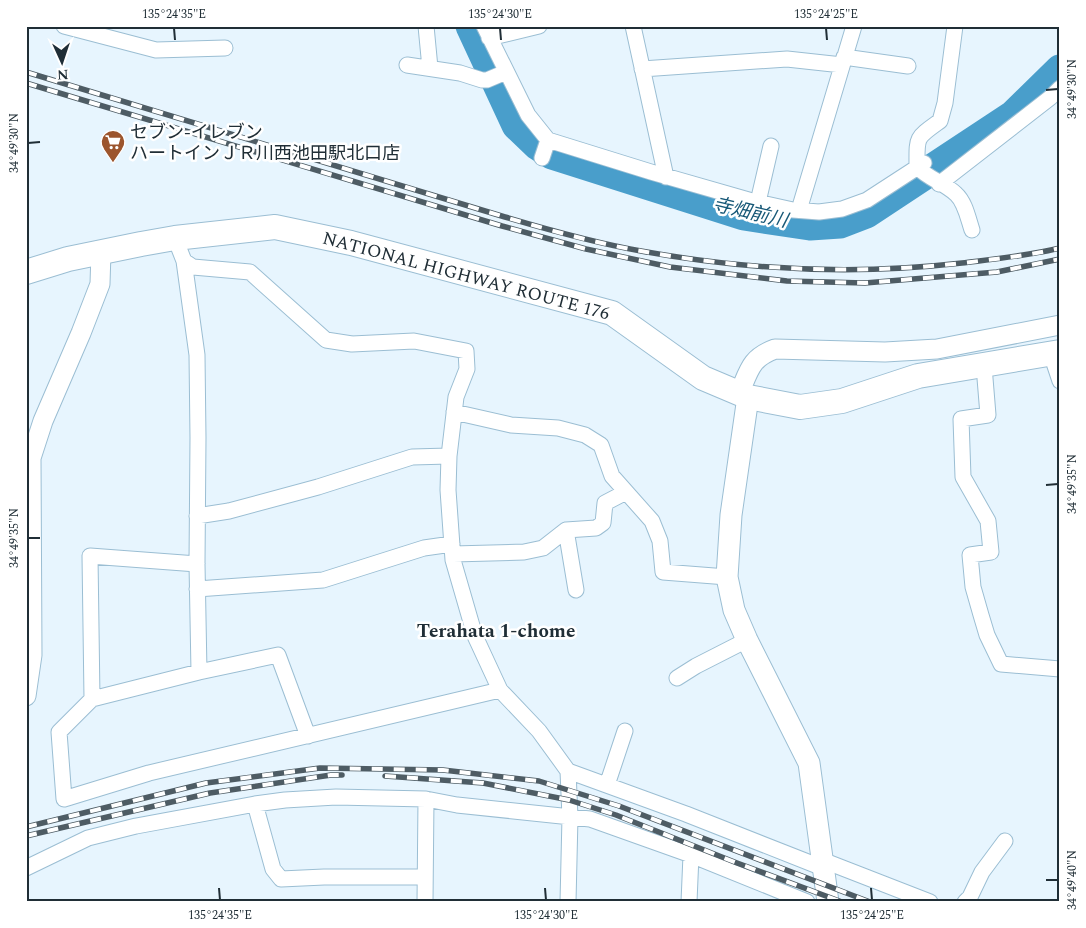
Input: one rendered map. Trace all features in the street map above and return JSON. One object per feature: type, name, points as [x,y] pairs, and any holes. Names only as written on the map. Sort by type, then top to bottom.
[{"type":"highway","name":"NATIONAL HIGHWAY ROUTE 176","points":[[26,272],[68,259],[175,238],[275,227],[351,243],[612,313],[703,378],[744,395],[800,407],[842,401],[918,376],[1056,353]]},
{"type":"main road","points":[[744,395],[731,515],[727,577],[734,610],[747,640],[809,763],[828,902]]},
{"type":"street","points":[[426,26],[430,68]]},
{"type":"street","points":[[539,26],[487,32],[528,115],[548,140],[666,177],[758,202],[799,210],[818,212],[842,209],[868,200],[926,172],[1051,97],[1060,88]]},
{"type":"street","points":[[633,26],[666,177]]},
{"type":"street","points":[[799,210],[854,26]]},
{"type":"street","points":[[955,26],[945,103],[940,121],[920,136],[917,142],[926,172],[956,193],[962,201],[972,230]]},
{"type":"street","points":[[63,30],[156,50],[225,48]]},
{"type":"street","points":[[642,69],[787,59],[908,66]]},
{"type":"street","points":[[407,65],[460,73],[482,80],[487,80],[506,72]]},
{"type":"street","points":[[542,158],[548,140]]},
{"type":"street","points":[[758,202],[771,146]]},
{"type":"street","points":[[175,238],[184,261],[197,355],[196,564],[199,672]]},
{"type":"street","points":[[26,696],[32,655],[31,458],[42,421],[81,333],[100,284],[101,252]]},
{"type":"street","points":[[184,261],[193,267],[250,272],[326,340],[352,344],[414,341],[466,351],[467,369],[456,397],[449,456],[448,490],[452,549],[459,586],[475,636],[500,690],[538,730],[568,770],[930,902]]},
{"type":"street","points":[[744,395],[752,366],[762,354],[775,349],[885,352],[937,349],[1060,325]]},
{"type":"street","points":[[1056,353],[1060,381]]},
{"type":"street","points":[[984,366],[988,415],[961,419],[963,477],[988,521],[991,552],[970,555],[973,587],[987,635],[1001,664],[1060,669]]},
{"type":"street","points":[[454,412],[511,424],[558,428],[586,435],[601,445],[612,476],[652,521],[660,541],[663,572],[727,577]]},
{"type":"street","points":[[197,516],[229,510],[318,487],[412,457],[449,456]]},
{"type":"street","points":[[197,589],[323,580],[424,548],[524,552],[543,548],[566,530],[596,528],[603,523],[606,503],[626,492]]},
{"type":"street","points":[[566,530],[576,590]]},
{"type":"street","points":[[92,699],[90,556],[196,564]]},
{"type":"street","points":[[677,678],[747,640]]},
{"type":"street","points":[[308,736],[278,655],[199,672],[92,699],[59,732],[64,799],[149,773],[308,736],[500,690]]},
{"type":"street","points":[[607,785],[625,731]]},
{"type":"street","points":[[568,770],[570,817],[568,902]]},
{"type":"street","points":[[26,868],[88,838],[136,826],[255,804],[285,800],[336,798],[426,799],[457,805],[590,819],[691,856],[806,902]]},
{"type":"street","points":[[425,902],[426,799]]},
{"type":"street","points":[[255,804],[272,868],[281,879],[425,877]]},
{"type":"street","points":[[965,902],[970,897],[982,872],[1004,841]]},
{"type":"street","points":[[689,902],[691,856]]},
{"type":"waterway","name":"寺畑前川","points":[[471,26],[517,125],[538,145],[552,154],[744,215],[810,225],[840,223],[866,213],[1013,116],[1060,70]]},
{"type":"railway","points":[[26,72],[522,222],[589,240],[641,251],[721,263],[801,269],[882,269],[962,263],[1060,248]]},
{"type":"railway","points":[[26,83],[502,226],[586,249],[670,267],[787,281],[865,283],[997,272],[1060,259]]},
{"type":"railway","points":[[26,827],[206,783],[320,768],[443,770],[539,781],[619,806],[870,902]]},
{"type":"railway","points":[[26,836],[210,793],[342,775]]},
{"type":"railway","points":[[385,776],[483,783],[569,800],[616,815],[842,902]]},
{"type":"place","name":"セブン-イレブン ハートインＪＲ川西池田駅北口店","points":[[113,163]]},
{"type":"district","name":"Terahata 1-chome","points":[[496,631]]}]
